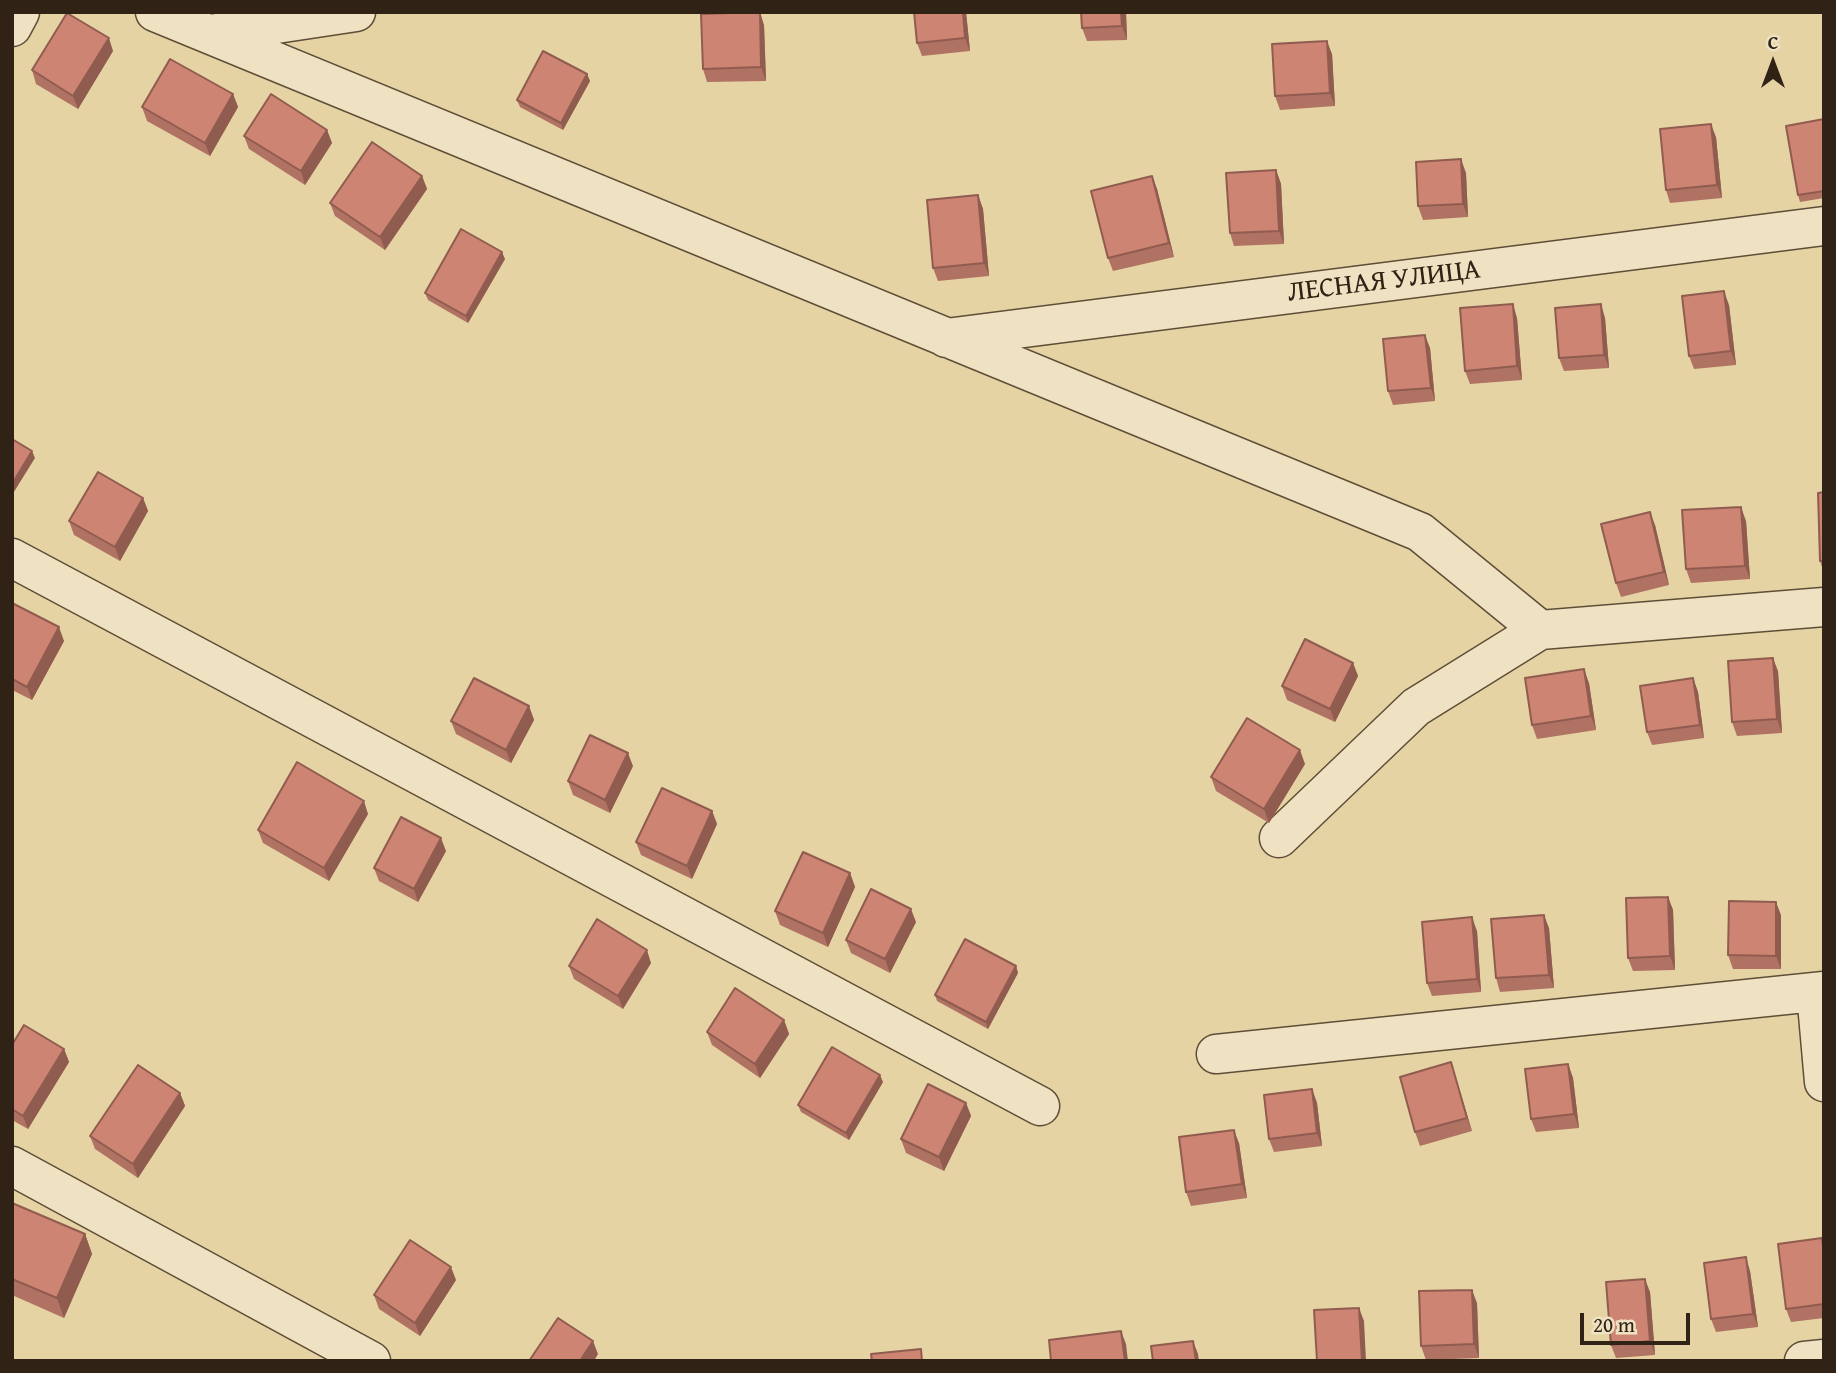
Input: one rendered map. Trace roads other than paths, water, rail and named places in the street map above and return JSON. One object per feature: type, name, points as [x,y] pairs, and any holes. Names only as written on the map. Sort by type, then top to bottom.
[{"type":"street","points":[[12,27],[20,12]]},
{"type":"street","points":[[155,12],[944,338],[1420,531],[1540,630]]},
{"type":"street","points":[[210,34],[356,12]]},
{"type":"street","name":"ЛЕСНАЯ УЛИЦА","points":[[944,338],[1824,226]]},
{"type":"street","points":[[12,558],[1040,1106]]},
{"type":"street","points":[[1279,838],[1416,707],[1540,630],[1824,607]]},
{"type":"street","points":[[1216,1054],[1820,992],[1824,1082]]},
{"type":"street","points":[[12,1166],[371,1361]]},
{"type":"street","points":[[1804,1361],[1824,1359]]}]
